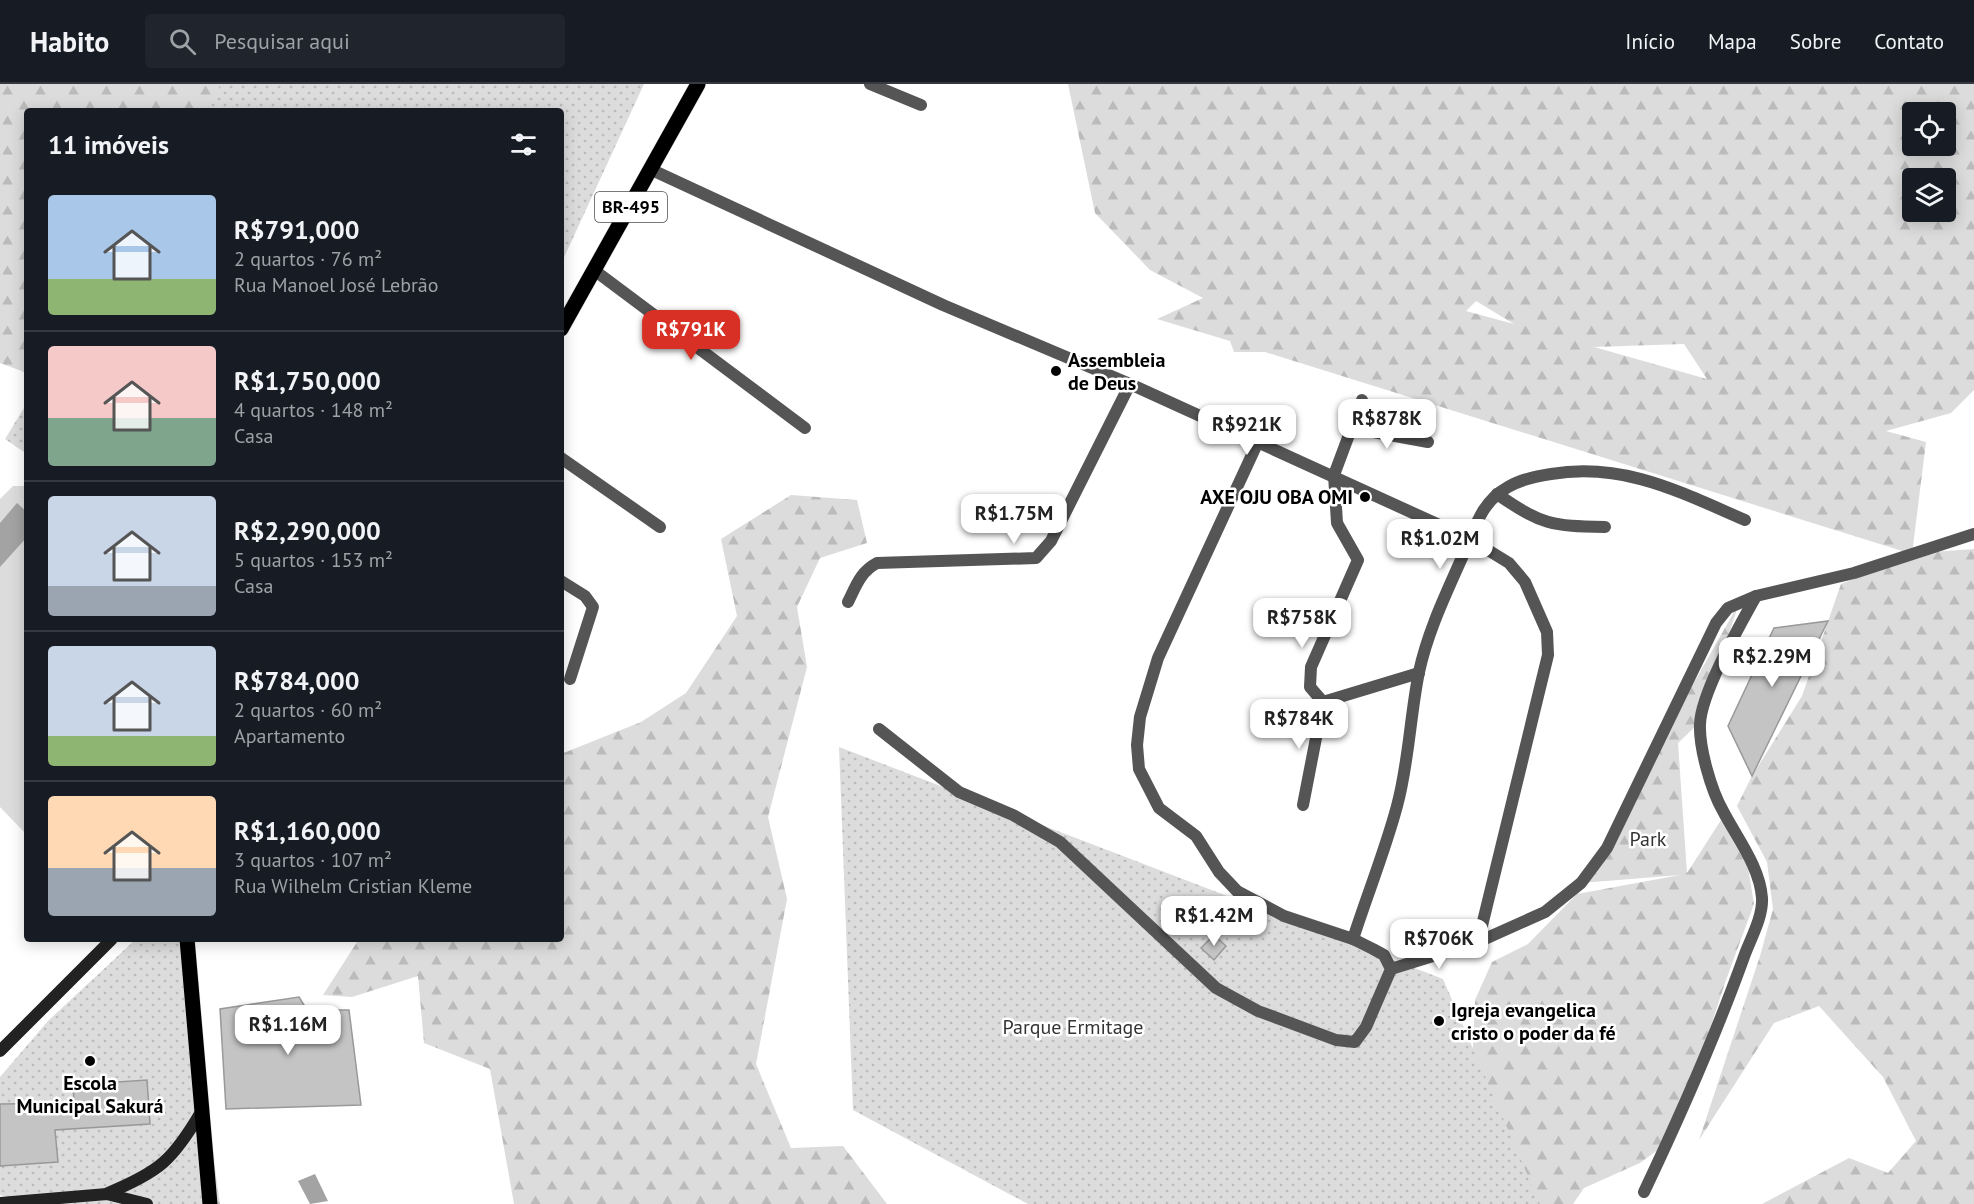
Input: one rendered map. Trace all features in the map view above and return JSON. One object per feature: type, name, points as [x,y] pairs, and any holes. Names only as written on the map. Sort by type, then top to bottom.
[{"type":"main road","name":"BR-495","points":[[564,324],[652,170],[698,84]]},
{"type":"main road","points":[[187,942],[210,1204]]},
{"type":"street","points":[[870,84],[921,105]]},
{"type":"street","points":[[652,170],[943,305],[1130,384],[1257,444],[1334,475],[1429,522],[1470,539],[1509,563],[1525,582],[1547,632],[1548,655],[1478,942]]},
{"type":"street","points":[[594,270],[805,428]]},
{"type":"street","points":[[848,602],[867,568],[877,564],[1036,558],[1051,541],[1130,384]]},
{"type":"street","points":[[1323,702],[1310,687],[1308,678],[1358,560],[1337,523],[1334,475],[1362,400]]},
{"type":"street","points":[[1352,428],[1428,442]]},
{"type":"street","points":[[1257,444],[1158,658],[1140,717],[1137,758],[1149,793],[1159,808],[1196,836],[1218,872],[1238,891],[1284,916],[1353,939],[1384,955],[1391,969]]},
{"type":"street","points":[[564,460],[660,527]]},
{"type":"street","points":[[1353,939],[1397,807],[1408,754],[1419,673],[1431,629],[1480,514],[1497,494],[1516,483],[1546,475],[1603,470],[1644,478],[1745,520]]},
{"type":"street","points":[[1497,494],[1533,517],[1555,526],[1605,527]]},
{"type":"street","points":[[879,729],[959,792],[1013,815],[1060,842],[1194,971],[1215,988],[1258,1011],[1336,1040],[1355,1042],[1366,1027],[1391,969],[1478,942],[1545,912],[1581,883],[1607,848],[1716,623],[1728,608],[1756,596],[1854,573],[1974,534]]},
{"type":"street","points":[[564,583],[585,596],[593,607],[570,679]]},
{"type":"street","points":[[1644,1192],[1732,990],[1762,911],[1760,885],[1750,860],[1721,808],[1700,742],[1700,722],[1704,705],[1732,639],[1756,596]]},
{"type":"street","points":[[1323,702],[1419,673]]},
{"type":"street","points":[[1303,805],[1323,702]]},
{"type":"street","points":[[0,1052],[109,942]]},
{"type":"street","points":[[107,1194],[153,1173],[182,1145],[201,1112]]},
{"type":"street","points":[[0,1203],[107,1194],[147,1204]]},
{"type":"green space","points":[[0,84],[301,84],[299,108],[24,108],[24,372],[0,363]]},
{"type":"green space","points":[[221,84],[644,84],[564,257],[564,108],[206,108]]},
{"type":"green space","points":[[1068,84],[1974,84],[1974,390],[1951,413],[1886,431],[1926,442],[1912,554],[1265,352],[1234,352],[1230,341],[1157,319],[1203,298],[1150,270],[1095,213]],"holes":[[[1476,301],[1514,324],[1466,311]],[[1684,344],[1707,379],[1594,347]]]},
{"type":"green space","points":[[24,408],[24,452],[5,439]]},
{"type":"green space","points":[[13,486],[24,486],[24,832],[0,807],[0,499]]},
{"type":"green space","points":[[791,495],[857,500],[867,543],[820,558],[797,607],[807,667],[768,817],[787,899],[756,1064],[791,1148],[843,1146],[887,1204],[514,1204],[490,1069],[424,1043],[418,976],[352,997],[323,995],[357,942],[564,942],[564,753],[641,722],[686,693],[737,616],[721,539]]},
{"type":"green space","points":[[1974,549],[1974,1204],[1762,1204],[1849,1158],[1888,1173],[1916,1141],[1883,1077],[1819,1006],[1774,1023],[1699,1140],[1760,956],[1773,909],[1767,862],[1737,806],[1752,776],[1802,696],[1841,584],[1918,553]]},
{"type":"green space","name":"Park","points":[[1739,603],[1700,722],[1678,743],[1687,873],[1721,820],[1748,867],[1754,904],[1726,980],[1674,1138],[1640,1163],[1584,1188],[1573,1204],[1508,1204],[1470,1115],[1475,1000],[1492,962],[1528,944],[1577,894],[1680,875],[1581,883]]},
{"type":"green space","name":"Parque Ermitage","points":[[839,747],[1443,979],[1540,1204],[1028,1204],[853,1110]]},
{"type":"green space","name":"Escola Municipal Sakurá","points":[[133,942],[187,942],[196,1035],[220,1204],[33,1204],[0,1195],[0,1077],[48,1021]]},
{"type":"shaded area","points":[[17,503],[24,509],[24,540],[0,567],[0,523]]},
{"type":"shaded area","points":[[315,1174],[328,1201],[310,1204],[298,1181]]},
{"type":"building","points":[[1828,621],[1752,776],[1728,726],[1774,628]]},
{"type":"building","points":[[1214,935],[1226,946],[1214,960],[1201,948]]},
{"type":"building","points":[[299,997],[307,1010],[349,1010],[361,1105],[226,1109],[220,1009]]},
{"type":"building","points":[[147,1080],[150,1124],[55,1130],[58,1162],[0,1166],[0,1104],[74,1103],[73,1085]]},
{"type":"place","name":"Assembleia de Deus","points":[[1056,371]]},
{"type":"place","name":"AXE OJU OBA OMI","points":[[1365,497]]},
{"type":"place","name":"Igreja evangelica cristo o poder da fé","points":[[1439,1021]]},
{"type":"place","name":"Escola Municipal Sakurá","points":[[90,1061]]}]
